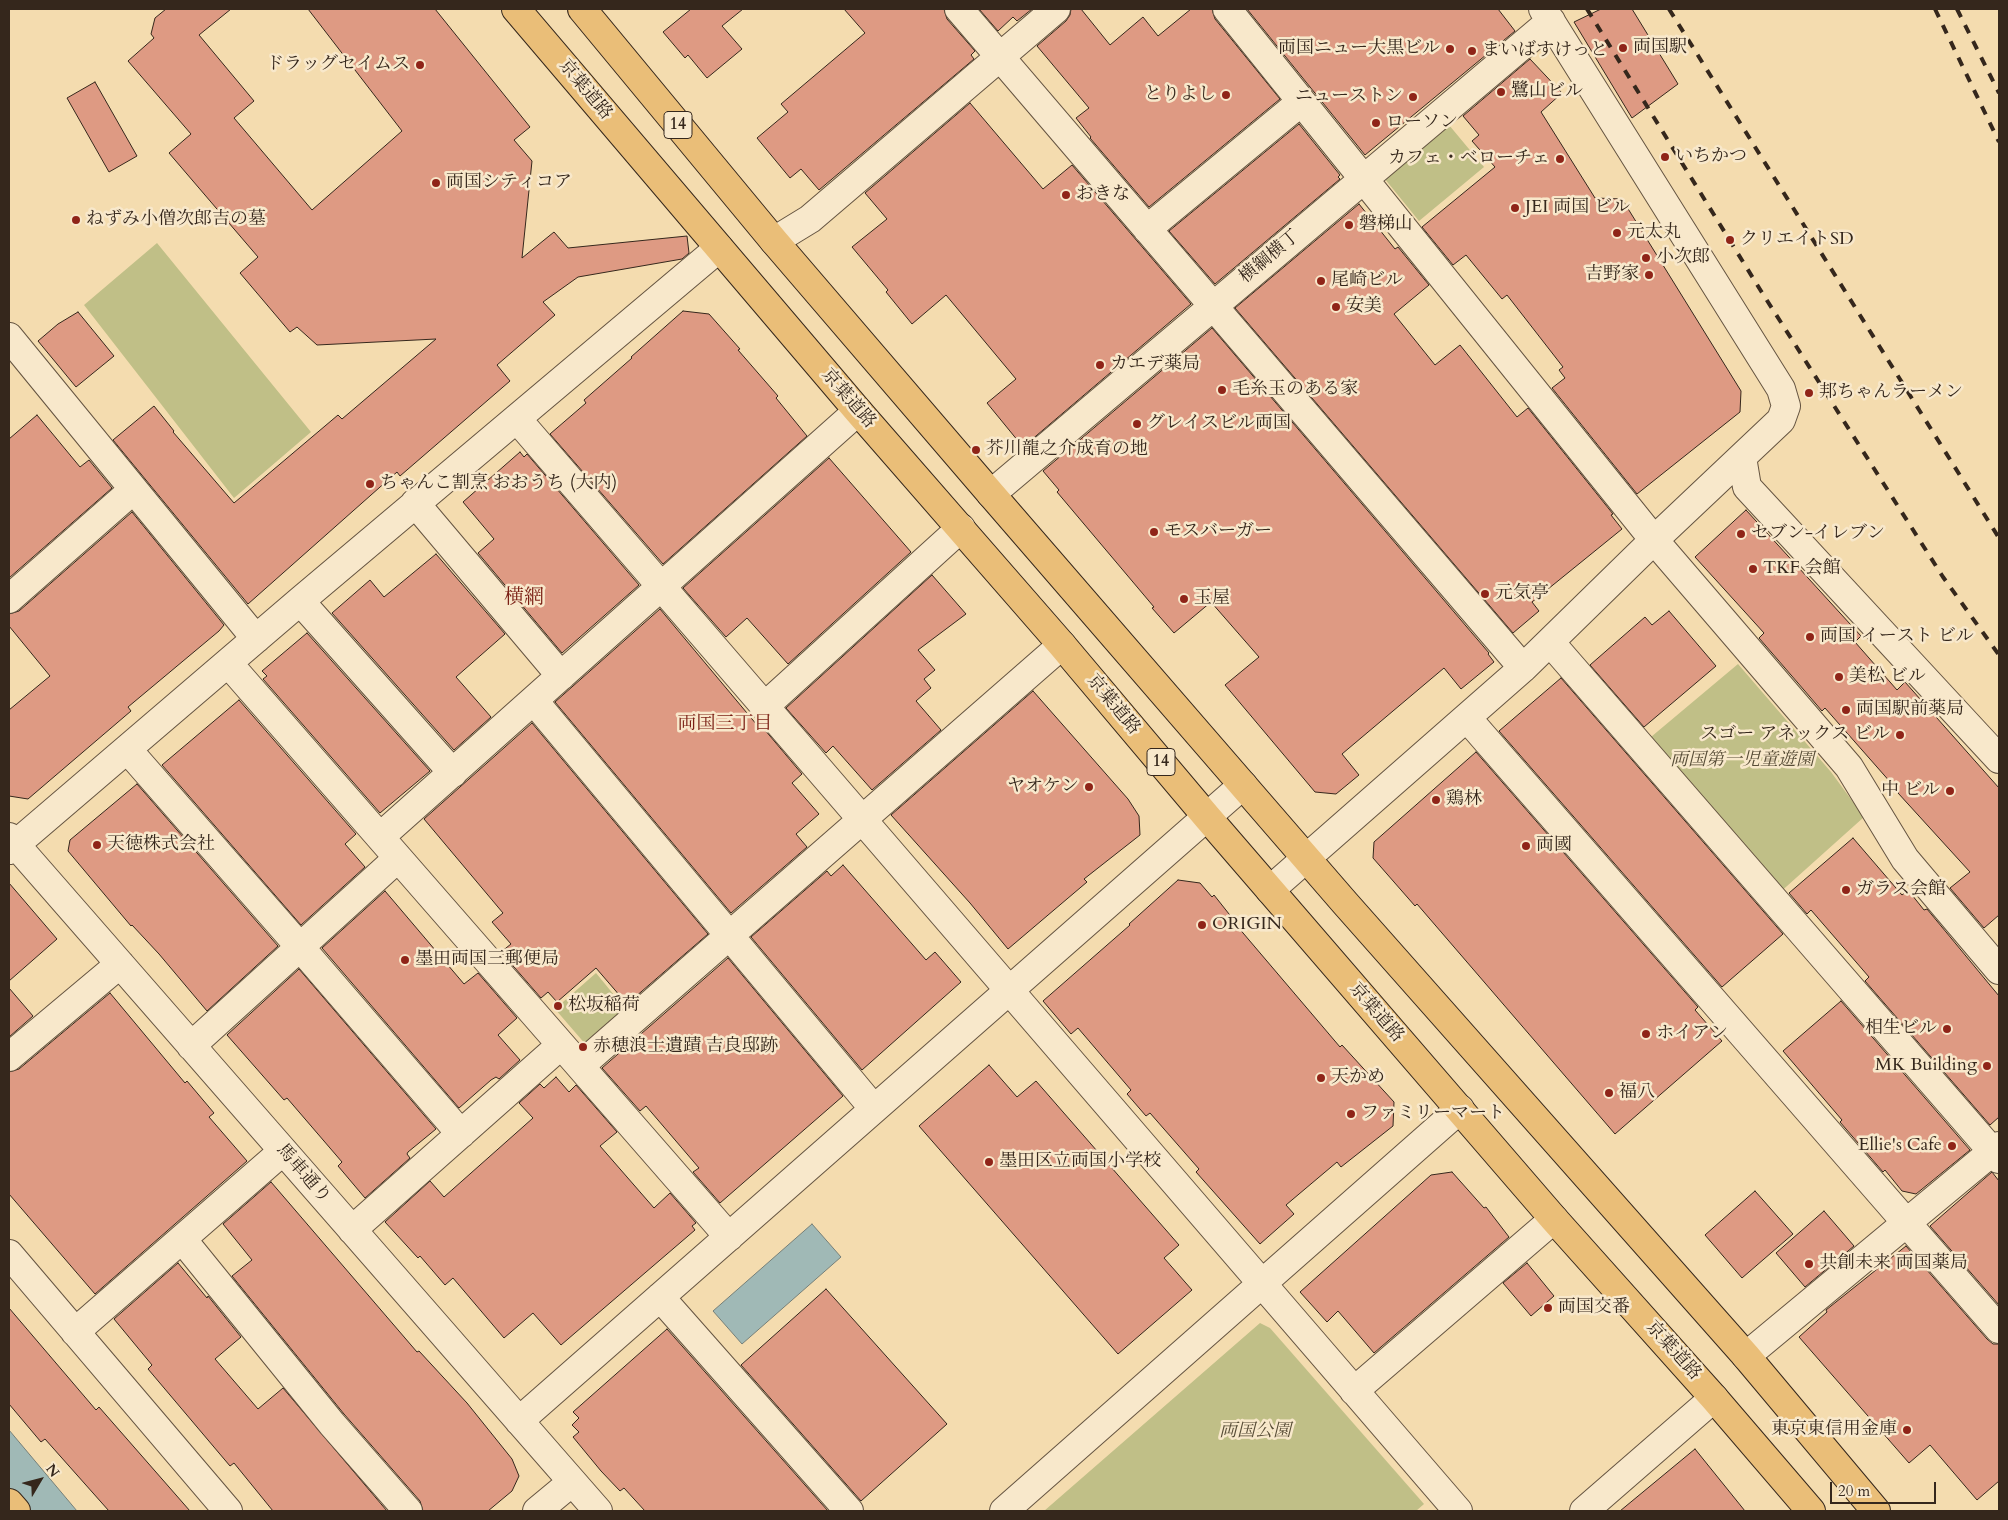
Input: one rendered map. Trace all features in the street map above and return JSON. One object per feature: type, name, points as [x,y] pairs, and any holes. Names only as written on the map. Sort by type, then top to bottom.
[{"type":"highway","name":"京葉道路","points":[[516,9],[1207,817],[1554,1219],[1714,1398],[1811,1511]]},
{"type":"highway","name":"14","points":[[582,9],[774,241],[991,494],[1306,858],[1746,1356],[1876,1511]]},
{"type":"highway","points":[[9,1503],[16,1511]]},
{"type":"street","points":[[958,9],[1524,668]]},
{"type":"street","points":[[774,241],[810,219],[1056,9]]},
{"type":"street","points":[[1227,9],[1654,540],[1849,767],[1905,858],[1999,970]]},
{"type":"street","points":[[1270,890],[1524,668],[1654,540],[1781,420],[1786,406],[1781,389],[1547,15]]},
{"type":"street","name":"横綱横丁","points":[[991,494],[1212,305],[1363,180],[1547,15]]},
{"type":"street","points":[[1147,229],[1301,102]]},
{"type":"street","points":[[11,844],[127,749],[415,503],[518,419],[719,248]]},
{"type":"street","points":[[9,337],[256,640]]},
{"type":"street","points":[[380,837],[858,411]]},
{"type":"street","points":[[518,419],[1458,1511]]},
{"type":"street","points":[[1742,457],[1747,487],[1999,759]]},
{"type":"street","points":[[9,599],[133,490]]},
{"type":"street","points":[[415,503],[561,676]]},
{"type":"street","points":[[765,706],[961,528]]},
{"type":"street","points":[[300,601],[453,773]]},
{"type":"street","points":[[1550,642],[1997,1152],[1906,1223],[1746,1356]]},
{"type":"street","points":[[580,1066],[1062,646]]},
{"type":"street","points":[[228,663],[729,1237]]},
{"type":"street","points":[[534,701],[874,1109]]},
{"type":"street","points":[[1468,718],[1999,1329]]},
{"type":"street","points":[[127,749],[461,1134]]},
{"type":"street","points":[[519,1421],[1243,785]]},
{"type":"street","name":"馬車通り","points":[[11,844],[120,964],[598,1511]]},
{"type":"street","points":[[191,1046],[398,858]]},
{"type":"street","points":[[9,1057],[120,964]]},
{"type":"street","points":[[352,1230],[561,1045]]},
{"type":"street","points":[[1004,1511],[1460,1109]]},
{"type":"street","points":[[76,1332],[283,1150]]},
{"type":"street","points":[[1354,1391],[1554,1219]]},
{"type":"street","points":[[182,1239],[332,1424],[408,1511]]},
{"type":"street","points":[[9,1254],[228,1511]]},
{"type":"street","points":[[660,1297],[848,1511]]},
{"type":"street","points":[[1584,1511],[1714,1398]]},
{"type":"street","points":[[537,1511],[572,1482]]},
{"type":"green space","points":[[1444,119],[1484,167],[1419,221],[1380,173]]},
{"type":"green space","points":[[157,243],[311,432],[234,498],[84,305]]},
{"type":"green space","name":"両国第一児童遊園","points":[[1738,664],[1831,772],[1864,817],[1777,895],[1645,742]]},
{"type":"green space","points":[[596,973],[628,1012],[587,1046],[555,1009]]},
{"type":"green space","name":"両国公園","points":[[1260,1323],[1270,1328],[1424,1504],[1416,1511],[1044,1511]]},
{"type":"water","points":[[812,1224],[841,1257],[742,1344],[713,1311]]},
{"type":"water","points":[[9,1430],[77,1511],[9,1511]]},
{"type":"building","points":[[166,9],[231,9],[199,35],[254,101],[234,118],[312,210],[402,131],[308,9],[435,9],[530,127],[514,140],[532,161],[522,258],[554,232],[568,248],[687,236],[689,253],[682,259],[578,277],[543,302],[555,315],[497,365],[510,381],[400,476],[397,472],[248,604],[113,440],[154,406],[173,432],[234,503],[338,415],[342,419],[436,339],[317,345],[297,327],[290,332],[240,273],[258,257],[169,153],[191,134],[128,61],[154,38],[151,34],[155,18]]},
{"type":"building","points":[[691,9],[743,9],[722,26],[742,49],[707,78],[688,55],[685,58],[663,32]]},
{"type":"building","points":[[844,9],[944,9],[947,19],[975,51],[971,55],[974,59],[819,190],[801,169],[790,178],[757,138],[788,112],[781,104],[865,33]]},
{"type":"building","points":[[979,9],[1032,9],[1017,21],[1013,17],[998,31]]},
{"type":"building","points":[[1071,9],[1081,9],[1110,45],[1143,17],[1158,36],[1191,9],[1212,9],[1215,19],[1280,99],[1149,207],[1090,138],[1076,118],[1089,108],[1037,46],[1066,21]]},
{"type":"building","points":[[1247,9],[1498,9],[1515,31],[1365,155]]},
{"type":"building","name":"両国駅","points":[[1601,9],[1632,9],[1678,84],[1632,118],[1574,22]]},
{"type":"building","points":[[1530,59],[1562,93],[1541,112],[1595,198],[1622,199],[1741,391],[1740,412],[1637,494],[1552,388],[1565,378],[1559,370],[1563,367],[1507,295],[1502,299],[1466,255],[1453,265],[1422,227],[1495,167],[1472,141],[1479,135],[1463,116]]},
{"type":"building","points":[[95,82],[137,156],[109,172],[67,98]]},
{"type":"building","points":[[970,103],[1043,189],[1072,165],[1191,304],[1023,447],[987,403],[1016,379],[946,295],[912,324],[886,292],[888,290],[852,247],[887,219],[865,193]]},
{"type":"building","points":[[1299,124],[1340,175],[1338,177],[1340,179],[1215,284],[1169,231]]},
{"type":"building","points":[[1359,204],[1395,249],[1398,247],[1429,285],[1394,314],[1435,365],[1460,345],[1517,417],[1528,408],[1613,514],[1611,515],[1622,529],[1532,602],[1539,611],[1513,633],[1235,308]]},
{"type":"building","points":[[683,311],[709,314],[778,396],[776,398],[807,436],[663,564],[550,434],[586,403],[584,400]]},
{"type":"building","points":[[78,312],[114,356],[76,387],[38,341],[58,324]]},
{"type":"building","points":[[1212,328],[1489,653],[1494,662],[1461,689],[1444,668],[1342,754],[1359,775],[1336,794],[1315,792],[1225,685],[1259,657],[1211,602],[1174,633],[1057,492],[1059,490],[1043,471]]},
{"type":"building","points":[[37,415],[80,467],[89,460],[112,488],[9,578],[9,439]]},
{"type":"building","points":[[520,452],[524,457],[527,454],[639,585],[562,653],[478,553],[494,539],[463,502]]},
{"type":"building","points":[[829,458],[911,552],[788,664],[747,618],[726,637],[683,588]]},
{"type":"building","points":[[1746,510],[1861,636],[1855,642],[1897,690],[1905,682],[1999,788],[1999,915],[1984,928],[1950,888],[1970,872],[1898,793],[1825,708],[1822,711],[1759,638],[1764,633],[1695,557]]},
{"type":"building","points":[[132,512],[224,625],[128,707],[131,711],[28,799],[9,796],[9,710],[50,676],[9,626],[9,614],[19,611]]},
{"type":"building","points":[[436,554],[505,634],[456,677],[491,717],[454,750],[332,613],[370,580],[384,597]]},
{"type":"building","points":[[932,575],[966,614],[918,650],[935,670],[924,679],[931,688],[916,701],[941,730],[872,790],[833,746],[826,753],[786,708]]},
{"type":"building","points":[[660,609],[757,725],[759,723],[802,774],[792,783],[819,814],[796,834],[807,847],[731,913],[555,702]]},
{"type":"building","points":[[1669,611],[1716,666],[1644,727],[1590,665],[1645,617],[1652,625]]},
{"type":"building","points":[[307,633],[430,771],[380,813],[263,679],[267,676],[262,671]]},
{"type":"building","points":[[1561,678],[1783,934],[1722,987],[1499,731]]},
{"type":"building","points":[[1033,691],[1128,799],[1139,816],[1140,835],[1084,879],[1087,882],[1008,949],[970,903],[891,815]]},
{"type":"building","points":[[239,700],[356,834],[345,844],[365,867],[301,925],[162,765]]},
{"type":"building","points":[[532,723],[708,934],[627,1004],[596,968],[557,1002],[548,992],[541,998],[501,952],[511,944],[492,922],[503,913],[424,819]]},
{"type":"building","points":[[1476,752],[1698,1007],[1695,1010],[1722,1041],[1615,1134],[1417,904],[1415,906],[1373,858],[1374,842]]},
{"type":"building","points":[[137,784],[278,946],[207,1011],[159,954],[131,926],[68,851],[70,840]]},
{"type":"building","points":[[1853,838],[1902,895],[1908,890],[1924,910],[1927,909],[1999,996],[1999,1117],[1990,1125],[1865,981],[1869,977],[1811,910],[1807,914],[1789,893]]},
{"type":"building","points":[[843,865],[926,960],[935,952],[961,982],[862,1070],[751,937],[827,871],[831,876]]},
{"type":"building","points":[[1178,880],[1200,883],[1212,897],[1214,895],[1232,920],[1340,1047],[1342,1045],[1394,1102],[1393,1126],[1341,1167],[1337,1162],[1286,1205],[1294,1214],[1260,1244],[1196,1172],[1199,1169],[1150,1113],[1146,1116],[1127,1094],[1131,1090],[1078,1028],[1071,1034],[1043,1001]]},
{"type":"building","points":[[9,883],[57,939],[9,981]]},
{"type":"building","points":[[385,891],[464,984],[478,973],[517,1018],[498,1035],[520,1060],[499,1079],[496,1077],[491,1080],[459,1108],[322,948]]},
{"type":"building","points":[[728,958],[843,1096],[720,1203],[693,1172],[699,1168],[646,1106],[640,1111],[602,1068]]},
{"type":"building","points":[[299,969],[436,1129],[408,1152],[407,1154],[410,1158],[365,1198],[338,1166],[342,1162],[287,1098],[284,1100],[227,1035]]},
{"type":"building","points":[[9,988],[33,1016],[9,1037]]},
{"type":"building","points":[[110,993],[185,1083],[187,1081],[214,1113],[209,1117],[247,1161],[95,1294],[9,1194],[9,1072],[19,1069]]},
{"type":"building","points":[[1841,1001],[1970,1150],[1916,1194],[1902,1191],[1885,1170],[1883,1172],[1840,1122],[1842,1120],[1783,1051]]},
{"type":"building","points":[[989,1065],[1017,1097],[1036,1081],[1179,1245],[1164,1258],[1192,1290],[1118,1354],[919,1126]]},
{"type":"building","points":[[556,1077],[569,1092],[576,1085],[617,1132],[600,1146],[654,1208],[670,1193],[696,1223],[692,1226],[695,1230],[561,1345],[533,1313],[504,1338],[453,1278],[445,1285],[420,1256],[418,1258],[385,1222],[430,1181],[444,1197],[533,1118],[519,1103],[540,1084],[544,1088]]},
{"type":"building","points":[[1452,1172],[1484,1208],[1486,1207],[1509,1237],[1374,1353],[1338,1311],[1327,1322],[1300,1292],[1431,1175]]},
{"type":"building","points":[[1992,1172],[1999,1181],[1999,1305],[1930,1226]]},
{"type":"building","points":[[271,1182],[417,1352],[419,1351],[467,1403],[512,1459],[519,1476],[512,1491],[488,1511],[423,1511],[420,1501],[344,1414],[232,1276],[252,1260],[223,1224]]},
{"type":"building","points":[[1755,1191],[1793,1234],[1742,1278],[1705,1235]]},
{"type":"building","points":[[1824,1211],[1854,1246],[1805,1287],[1776,1253]]},
{"type":"building","points":[[1906,1246],[1987,1339],[1993,1344],[1999,1344],[1999,1481],[1977,1500],[1930,1445],[1909,1463],[1799,1337],[1827,1312],[1826,1310]]},
{"type":"building","points":[[178,1263],[241,1337],[215,1359],[258,1409],[283,1388],[387,1511],[273,1511],[234,1463],[230,1466],[148,1369],[152,1365],[114,1319]]},
{"type":"building","points":[[1527,1263],[1554,1296],[1531,1316],[1503,1283]]},
{"type":"building","points":[[826,1289],[947,1424],[861,1501],[741,1365]]},
{"type":"building","points":[[9,1308],[96,1410],[99,1407],[190,1511],[109,1511],[45,1439],[41,1442],[9,1404]]},
{"type":"building","points":[[667,1329],[828,1511],[645,1511],[624,1488],[620,1491],[601,1471],[573,1437],[579,1432],[572,1425],[579,1418],[573,1412]]},
{"type":"building","points":[[1695,1449],[1745,1511],[1620,1511]]},
{"type":"railway","points":[[1587,9],[1761,291],[1943,577],[1999,655]]},
{"type":"railway","points":[[1669,9],[1999,538]]},
{"type":"railway","points":[[1935,9],[1999,142]]},
{"type":"railway","points":[[1957,9],[1999,93]]},
{"type":"place","name":"両国駅","points":[[1623,48]]},
{"type":"place","name":"両国ニュー大黒ビル","points":[[1450,49]]},
{"type":"place","name":"まいばすけっと","points":[[1472,51]]},
{"type":"place","name":"ドラッグセイムス","points":[[420,65]]},
{"type":"place","name":"鷺山ビル","points":[[1501,92]]},
{"type":"place","name":"とりよし","points":[[1226,95]]},
{"type":"place","name":"ニューストン","points":[[1413,97]]},
{"type":"place","name":"ローソン","points":[[1376,123]]},
{"type":"place","name":"いちかつ","points":[[1665,157]]},
{"type":"place","name":"カフェ・ベローチェ","points":[[1560,159]]},
{"type":"place","name":"両国シティコア","points":[[436,183]]},
{"type":"place","name":"おきな","points":[[1066,195]]},
{"type":"place","name":"JEI 両国 ビル","points":[[1515,208]]},
{"type":"place","name":"ねずみ小僧次郎吉の墓","points":[[76,220]]},
{"type":"place","name":"磐梯山","points":[[1349,225]]},
{"type":"place","name":"元太丸","points":[[1617,233]]},
{"type":"place","name":"クリエイトSD","points":[[1730,240]]},
{"type":"place","name":"小次郎","points":[[1646,258]]},
{"type":"place","name":"吉野家","points":[[1649,275]]},
{"type":"place","name":"尾崎ビル","points":[[1321,281]]},
{"type":"place","name":"安美","points":[[1336,307]]},
{"type":"place","name":"カエデ薬局","points":[[1100,365]]},
{"type":"place","name":"毛糸玉のある家","points":[[1222,390]]},
{"type":"place","name":"邦ちゃんラーメン","points":[[1809,393]]},
{"type":"place","name":"グレイスビル両国","points":[[1137,424]]},
{"type":"place","name":"芥川龍之介成育の地","points":[[976,450]]},
{"type":"place","name":"ちゃんこ割烹 おおうち (大内)","points":[[370,484]]},
{"type":"place","name":"モスバーガー","points":[[1154,532]]},
{"type":"place","name":"セブン-イレブン","points":[[1741,534]]},
{"type":"place","name":"TKF 会館","points":[[1753,569]]},
{"type":"place","name":"元気亭","points":[[1485,594]]},
{"type":"place","name":"玉屋","points":[[1184,599]]},
{"type":"place","name":"両国 イースト ビル","points":[[1810,637]]},
{"type":"place","name":"美松 ビル","points":[[1839,677]]},
{"type":"place","name":"両国駅前薬局","points":[[1846,710]]},
{"type":"place","name":"スゴー アネックス ビル","points":[[1900,735]]},
{"type":"place","name":"ヤオケン","points":[[1089,787]]},
{"type":"place","name":"中 ビル","points":[[1950,791]]},
{"type":"place","name":"鶏林","points":[[1436,800]]},
{"type":"place","name":"天徳株式会社","points":[[97,845]]},
{"type":"place","name":"両國","points":[[1526,846]]},
{"type":"place","name":"ガラス会館","points":[[1846,890]]},
{"type":"place","name":"ORIGIN","points":[[1202,925]]},
{"type":"place","name":"墨田両国三郵便局","points":[[405,960]]},
{"type":"place","name":"松坂稲荷","points":[[558,1006]]},
{"type":"place","name":"相生ビル","points":[[1947,1029]]},
{"type":"place","name":"ホイアン","points":[[1646,1034]]},
{"type":"place","name":"赤穂浪士遺蹟 吉良邸跡","points":[[583,1047]]},
{"type":"place","name":"MK Building","points":[[1987,1066]]},
{"type":"place","name":"天かめ","points":[[1321,1078]]},
{"type":"place","name":"福八","points":[[1609,1093]]},
{"type":"place","name":"ファミリーマート","points":[[1351,1114]]},
{"type":"place","name":"Ellie's Cafe","points":[[1952,1146]]},
{"type":"place","name":"墨田区立両国小学校","points":[[989,1162]]},
{"type":"place","name":"共創未来 両国薬局","points":[[1809,1264]]},
{"type":"place","name":"両国交番","points":[[1548,1308]]},
{"type":"place","name":"東京東信用金庫","points":[[1907,1430]]},
{"type":"district","name":"横網","points":[[524,598]]},
{"type":"district","name":"両国三丁目","points":[[725,725]]}]
